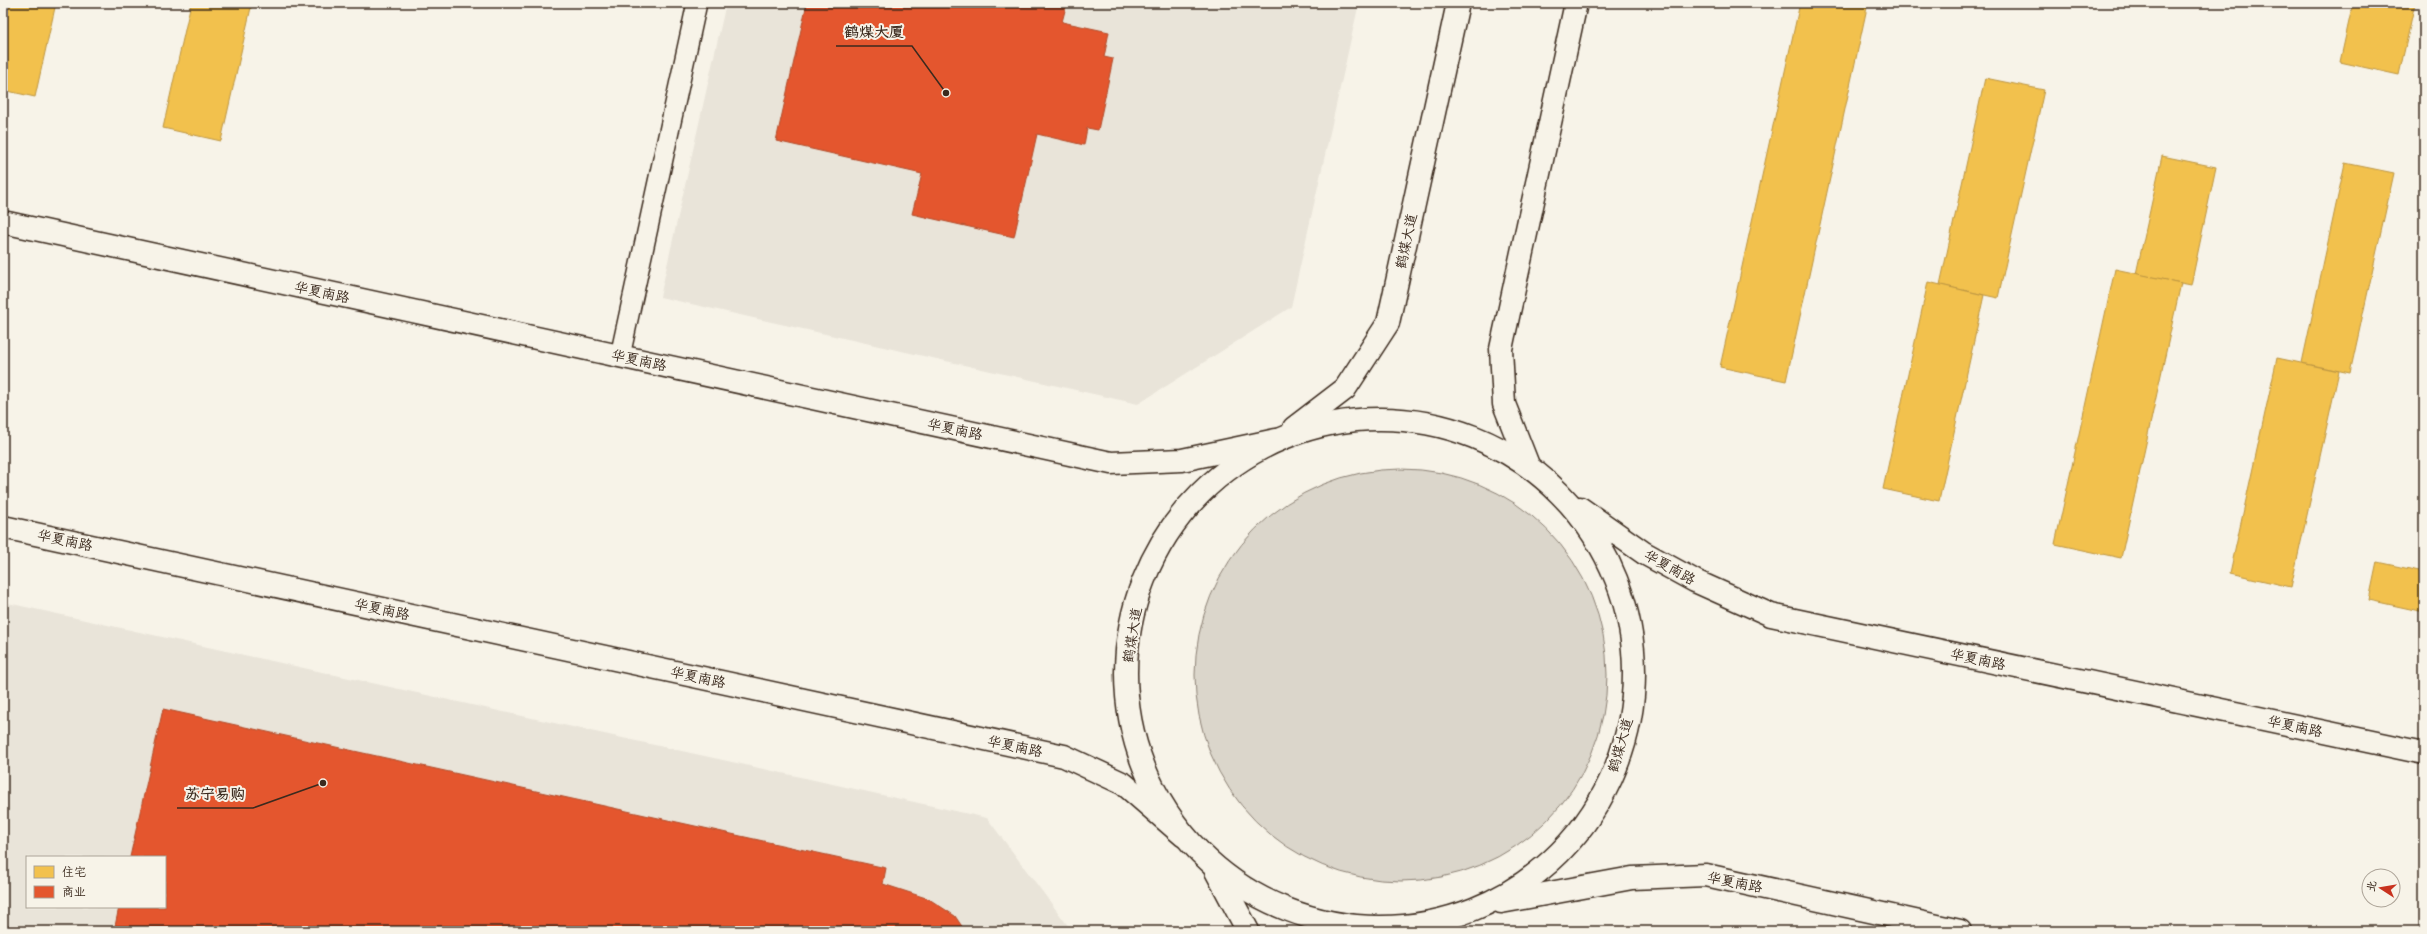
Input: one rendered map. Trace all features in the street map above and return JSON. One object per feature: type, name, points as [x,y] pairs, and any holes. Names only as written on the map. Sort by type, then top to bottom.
[{"type":"main road","name":"鹤煤大道","points":[[1278,439],[1322,425],[1365,418],[1408,419],[1450,428],[1464,433],[1490,443],[1528,465],[1560,494],[1588,527],[1610,565],[1625,606],[1632,649],[1633,691],[1626,734],[1612,775],[1592,813],[1565,847],[1533,876],[1496,900],[1457,916],[1412,928],[1371,928],[1329,923],[1315,919],[1288,911],[1249,892],[1214,867],[1184,836],[1156,794],[1141,761],[1130,724],[1126,685],[1127,647],[1134,608],[1146,572],[1165,537],[1188,506],[1215,479],[1246,456],[1278,439],[1346,389],[1388,323],[1458,3]]},
{"type":"main road","name":"鹤煤大道","points":[[1528,465],[1504,404],[1502,349],[1576,3]]},
{"type":"main road","name":"华夏南路","points":[[3,222],[1111,463],[1182,460],[1278,439]]},
{"type":"main road","name":"华夏南路","points":[[1560,494],[1644,553],[1695,581],[1771,615],[2424,753]]},
{"type":"main road","name":"华夏南路","points":[[3,527],[1064,756],[1124,784],[1184,836]]},
{"type":"main road","name":"鹤煤大道","points":[[1214,867],[1248,931]]},
{"type":"main road","name":"华夏南路","points":[[1484,905],[1632,878],[1706,875],[1960,931]]},
{"type":"lane","points":[[620,356],[697,3]]},
{"type":"shaded area","points":[[726,3],[1359,3],[1291,307],[1138,404],[660,297]]},
{"type":"shaded area","points":[[1401,469],[1441,473],[1480,485],[1515,504],[1546,530],[1572,561],[1591,596],[1603,635],[1607,675],[1603,715],[1591,754],[1572,789],[1546,820],[1515,846],[1480,865],[1441,877],[1401,881],[1361,877],[1322,865],[1287,846],[1256,820],[1230,789],[1211,754],[1199,715],[1195,675],[1199,635],[1211,596],[1230,561],[1256,530],[1287,504],[1322,485],[1361,473]]},
{"type":"shaded area","points":[[3,602],[987,818],[1072,931],[3,931]]},
{"type":"building: 住宅","points":[[3,3],[56,3],[35,97],[3,90]]},
{"type":"building: 住宅","points":[[191,3],[252,3],[221,141],[163,128]]},
{"type":"building: 住宅","points":[[1800,3],[1868,3],[1786,381],[1720,367]]},
{"type":"building: 住宅","points":[[2353,3],[2415,3],[2399,75],[2340,62]]},
{"type":"building: 住宅","points":[[1985,78],[2044,90],[1998,298],[1940,285]]},
{"type":"building: 住宅","points":[[2162,156],[2216,167],[2191,285],[2136,274]]},
{"type":"building: 住宅","points":[[2345,163],[2394,173],[2350,373],[2302,363]]},
{"type":"building: 住宅","points":[[2115,269],[2181,283],[2121,558],[2055,544]]},
{"type":"building: 住宅","points":[[1928,282],[1984,295],[1939,501],[1883,489]]},
{"type":"building: 住宅","points":[[2277,358],[2339,371],[2291,587],[2230,573]]},
{"type":"building: 住宅","points":[[2377,562],[2424,572],[2424,612],[2369,600]]},
{"type":"building: 商业","points":[[807,3],[1067,3],[1062,22],[1109,32],[1104,57],[1113,59],[1098,130],[1087,128],[1084,145],[1037,134],[1014,237],[912,214],[922,174],[776,141]]},
{"type":"building: 商业","points":[[163,709],[886,868],[883,884],[929,899],[955,916],[965,931],[114,931],[119,908],[166,908],[166,856],[130,856]]},
{"type":"place","name":"鹤煤大厦","points":[[946,93]]},
{"type":"place","name":"苏宁易购","points":[[323,783]]}]
